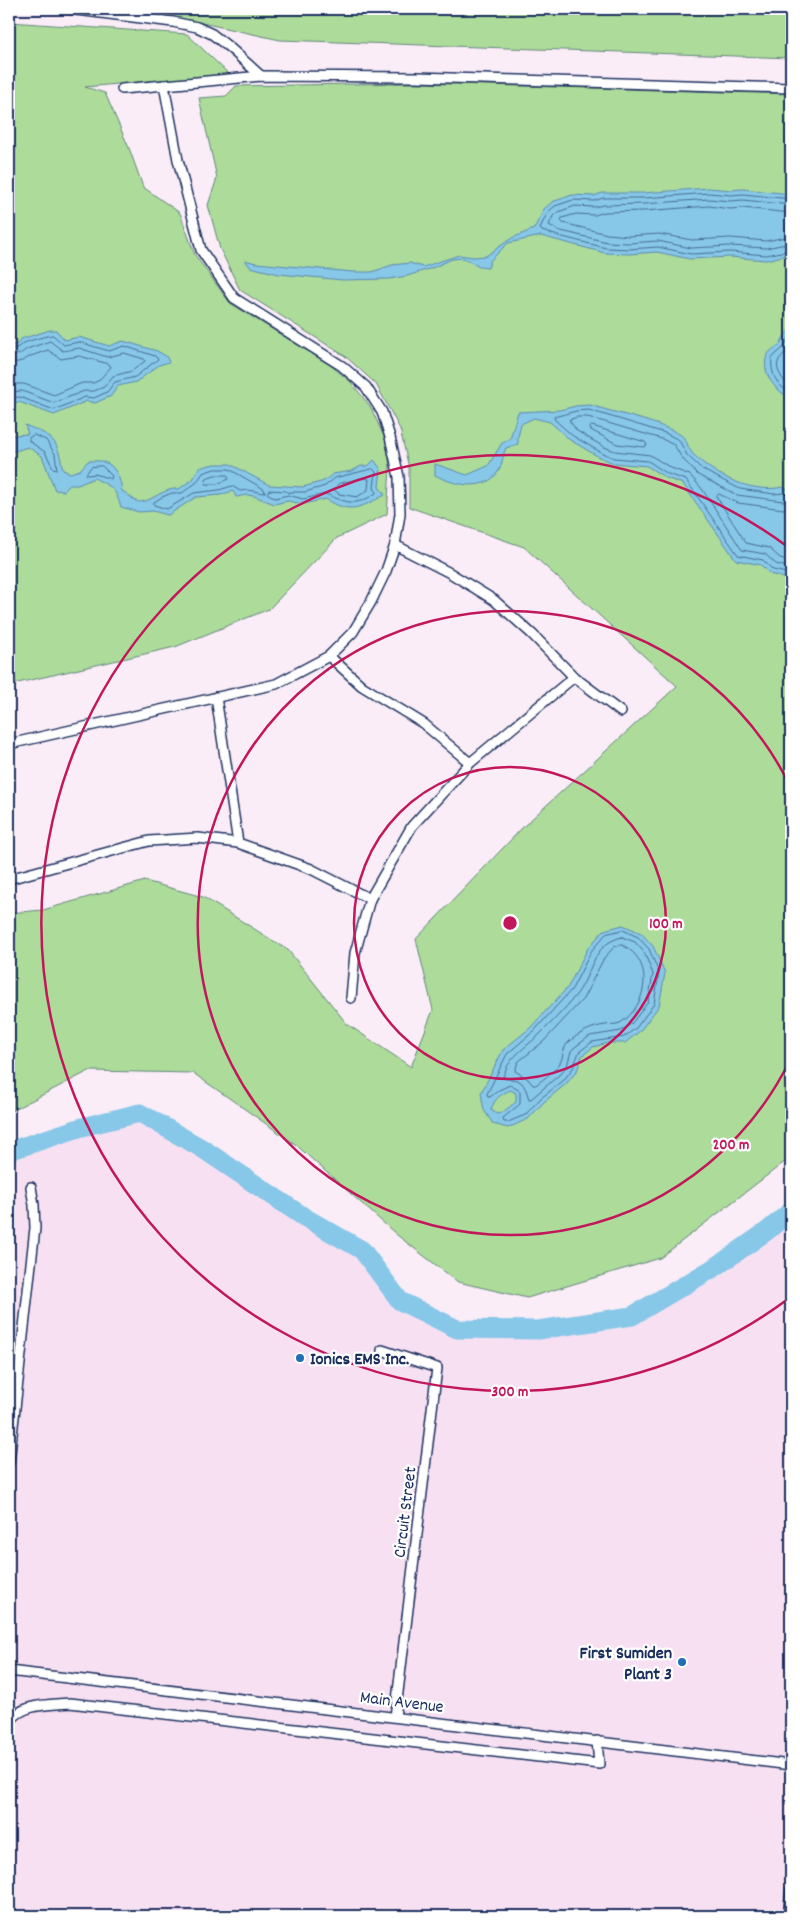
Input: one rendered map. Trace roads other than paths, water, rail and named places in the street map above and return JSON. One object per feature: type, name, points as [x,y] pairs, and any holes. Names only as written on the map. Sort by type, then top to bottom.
[{"type":"street","points":[[69,9],[173,22],[197,27],[212,34],[261,76]]},
{"type":"street","points":[[122,88],[261,76],[417,77],[791,88]]},
{"type":"street","points":[[9,744],[276,684],[329,656],[353,632],[371,602],[386,571],[395,545],[400,514],[399,477],[382,412],[366,387],[342,366],[234,298],[201,250],[178,160],[164,85]]},
{"type":"street","points":[[395,545],[450,573],[494,600],[532,634],[574,677],[621,712]]},
{"type":"street","points":[[329,656],[362,686],[424,724],[470,763]]},
{"type":"street","points":[[351,998],[355,953],[370,899],[412,826],[470,763],[574,677]]},
{"type":"street","points":[[216,697],[238,843]]},
{"type":"street","points":[[9,879],[149,841],[198,838],[238,843],[311,869],[370,899]]},
{"type":"street","points":[[9,1462],[35,1228],[31,1187]]},
{"type":"street","name":"Circuit Street","points":[[382,1350],[437,1368],[395,1717]]},
{"type":"street","name":"Main Avenue","points":[[9,1671],[791,1765]]},
{"type":"street","points":[[9,1723],[12,1718],[28,1707],[70,1703],[599,1764],[596,1741]]},
{"type":"street","points":[[788,1916],[791,1890]]},
{"type":"water","points":[[709,188],[791,194],[791,254],[766,260],[730,257],[690,259],[657,252],[605,253],[541,236],[508,243],[490,261],[488,268],[479,267],[464,258],[452,259],[407,276],[389,279],[343,280],[279,274],[250,267],[245,260],[256,263],[353,272],[372,272],[392,265],[410,263],[423,267],[459,255],[486,256],[512,238],[534,229],[544,209],[552,202],[572,195],[594,196],[602,193],[643,193]]},
{"type":"water","points":[[791,329],[791,397],[780,392],[775,387],[768,375],[765,362],[769,353],[779,345]]},
{"type":"water","points":[[56,330],[65,340],[79,337],[109,346],[123,341],[157,351],[166,356],[169,362],[159,365],[136,382],[118,386],[111,396],[95,403],[87,401],[54,415],[19,402],[9,403],[9,346],[17,344],[21,339]]},
{"type":"water","points":[[590,405],[672,430],[685,439],[691,452],[702,462],[723,476],[759,488],[783,487],[791,492],[791,580],[770,574],[761,565],[736,560],[683,484],[666,478],[647,466],[613,463],[599,457],[570,440],[550,422],[534,418],[521,424],[518,444],[506,448],[499,470],[494,477],[486,482],[469,485],[460,484],[435,475],[435,464],[467,475],[488,466],[502,443],[510,439],[518,412],[560,410]]},
{"type":"water","points":[[25,425],[53,440],[59,451],[63,470],[70,473],[80,470],[88,461],[101,461],[112,466],[115,470],[122,491],[136,501],[141,502],[167,491],[179,489],[193,479],[199,468],[214,464],[230,464],[269,485],[303,487],[324,481],[333,474],[352,471],[361,466],[368,466],[374,460],[381,469],[379,487],[385,495],[362,506],[349,508],[342,507],[326,499],[303,504],[288,501],[274,504],[254,496],[236,497],[233,491],[220,495],[196,497],[168,515],[153,511],[139,512],[121,507],[112,488],[94,478],[78,485],[70,485],[64,491],[55,490],[42,456],[28,447],[9,451],[9,434],[28,434]]},
{"type":"water","points":[[623,925],[641,933],[653,946],[665,973],[659,1006],[640,1031],[625,1043],[608,1043],[593,1047],[582,1056],[577,1071],[566,1084],[544,1102],[528,1119],[508,1128],[493,1124],[484,1110],[481,1093],[503,1050],[530,1028],[568,987],[588,948],[604,930]],"holes":[[[510,1090],[516,1093],[516,1102],[503,1112],[497,1114],[491,1110],[500,1096]]]},
{"type":"waterway","points":[[9,1151],[82,1127],[140,1113],[203,1149],[304,1217],[362,1250],[400,1301],[457,1329],[538,1330],[632,1316],[717,1266],[767,1231],[791,1211]]},
{"type":"place","name":"Ionics EMS Inc.","points":[[300,1358]]},
{"type":"place","name":"First Sumiden Plant 3","points":[[682,1662]]}]
